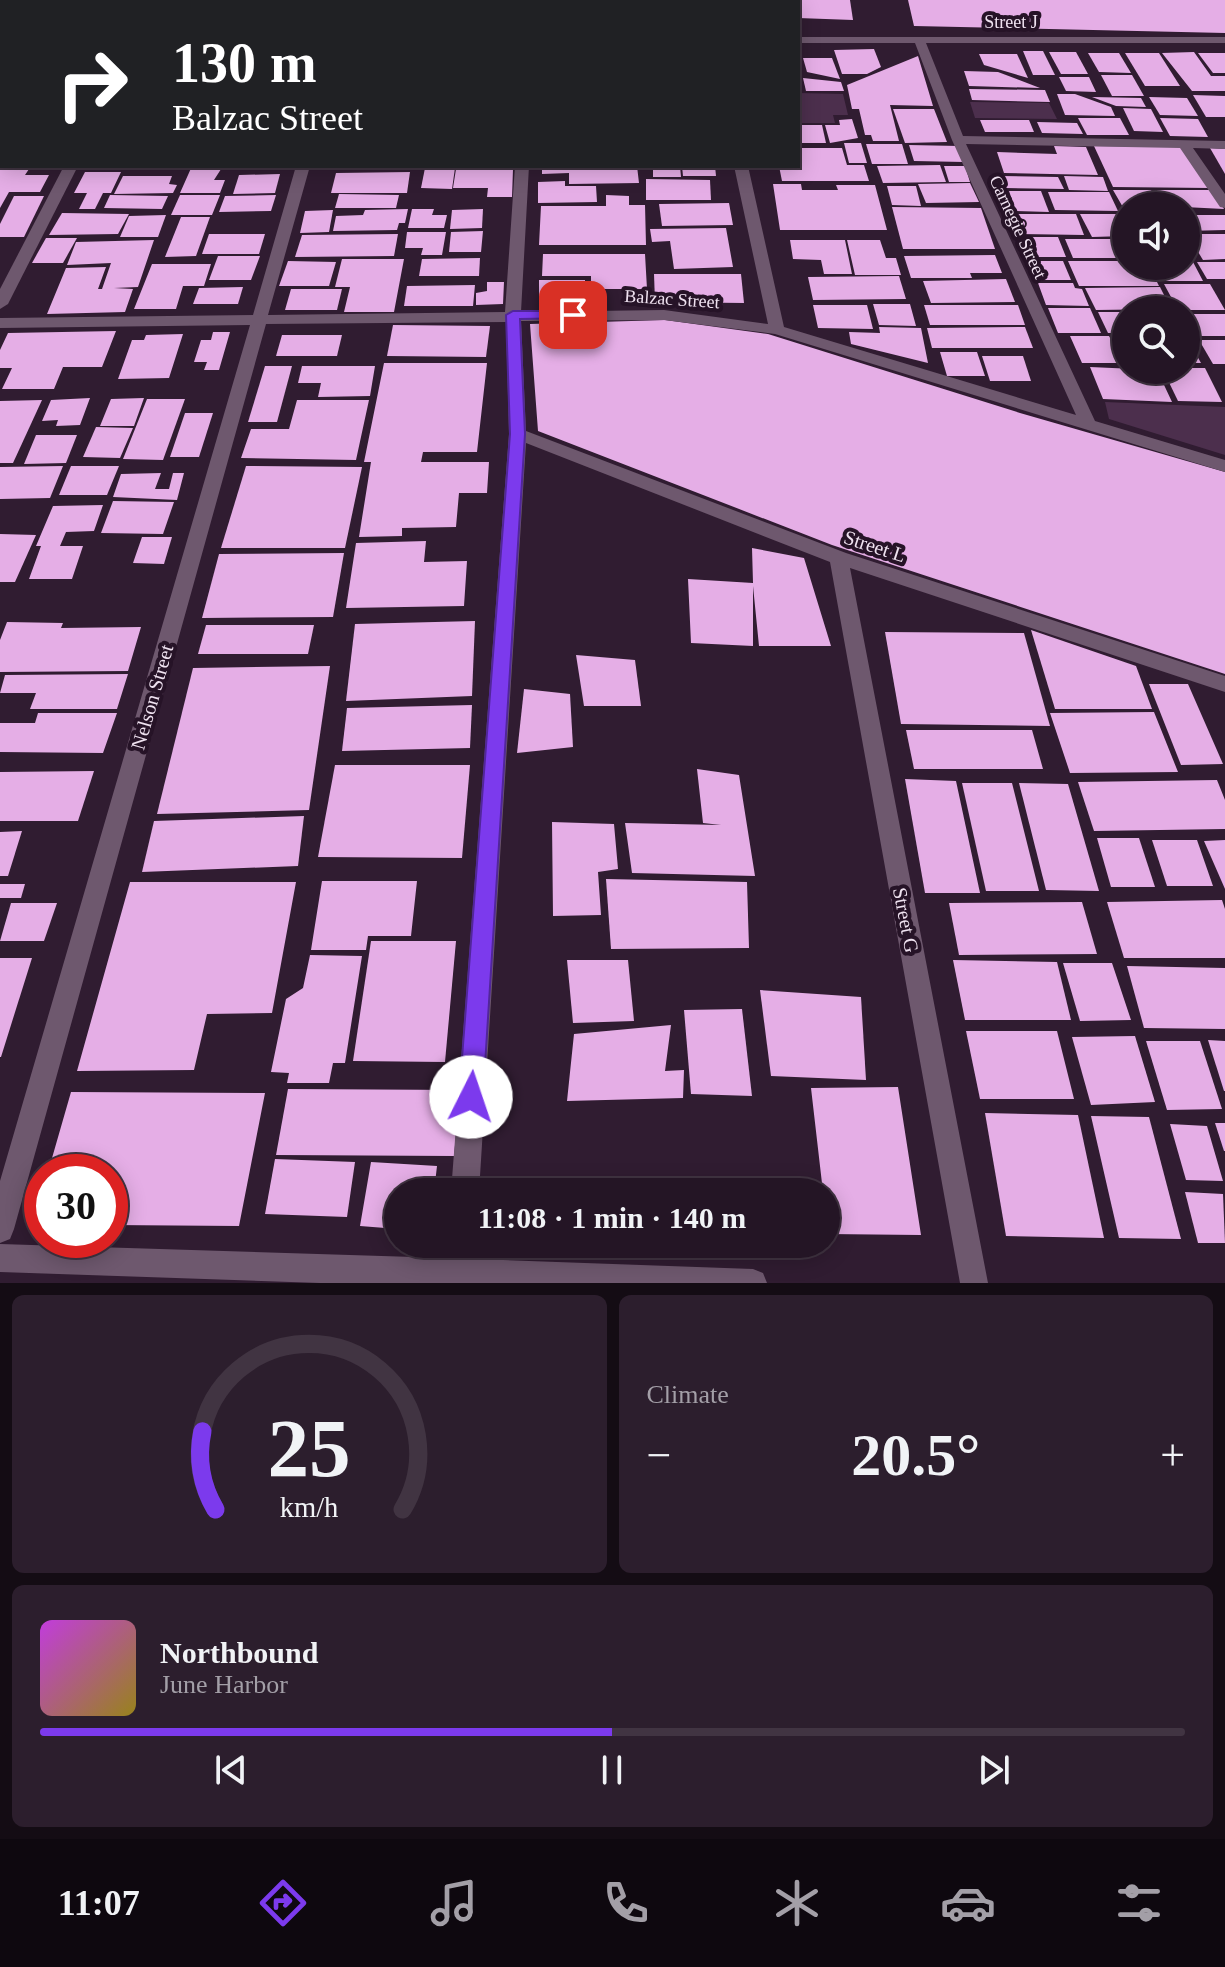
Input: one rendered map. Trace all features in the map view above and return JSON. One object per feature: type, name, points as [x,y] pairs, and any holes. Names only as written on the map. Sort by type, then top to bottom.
[{"type":"street","name":"Street J","points":[[800,40],[1225,40]]},
{"type":"street","name":"Carnegie Street","points":[[919,40],[958,140],[1089,426]]},
{"type":"street","points":[[958,140],[1225,145]]},
{"type":"street","points":[[1184,145],[1225,204]]},
{"type":"street","points":[[0,304],[70,168]]},
{"type":"street","name":"Nelson Street","points":[[0,1229],[302,168]]},
{"type":"street","points":[[466,1178],[518,434],[513,315],[522,168]]},
{"type":"street","points":[[741,168],[777,330]]},
{"type":"street","name":"Balzac Street","points":[[0,323],[664,315],[777,330],[1225,466]]},
{"type":"street","name":"Street L","points":[[518,434],[839,558],[1223,688]]},
{"type":"street","name":"Street G","points":[[839,558],[974,1283]]},
{"type":"street","points":[[0,1258],[459,1278],[753,1283]]},
{"type":"street","points":[[459,1278],[460,1258]]},
{"type":"shaded area","points":[[800,93],[843,94],[848,115],[833,115],[835,123],[800,123]]},
{"type":"shaded area","points":[[970,102],[1049,103],[1057,119],[975,118]]},
{"type":"shaded area","points":[[1105,402],[1225,407],[1225,455],[1109,419]]},
{"type":"building","points":[[800,0],[850,0],[853,20],[800,18]]},
{"type":"building","points":[[908,0],[1225,0],[1225,33],[914,26]]},
{"type":"building","points":[[874,49],[881,67],[867,74],[842,74],[834,50]]},
{"type":"building","points":[[1023,51],[1043,51],[1055,75],[1033,75]]},
{"type":"building","points":[[1049,52],[1076,52],[1088,74],[1061,74]]},
{"type":"building","points":[[1194,52],[1211,76],[1225,76],[1225,91],[1192,91],[1162,53]]},
{"type":"building","points":[[1088,53],[1119,53],[1131,73],[1099,72]]},
{"type":"building","points":[[1125,53],[1159,53],[1180,86],[1145,86]]},
{"type":"building","points":[[1198,53],[1225,53],[1225,73],[1213,73]]},
{"type":"building","points":[[979,54],[1017,54],[1028,78],[984,65]]},
{"type":"building","points":[[918,56],[933,106],[890,105],[899,141],[873,141],[871,135],[865,135],[859,109],[852,109],[847,85]]},
{"type":"building","points":[[803,58],[832,58],[840,79],[807,72]]},
{"type":"building","points":[[964,71],[998,72],[1040,88],[969,86]]},
{"type":"building","points":[[1101,75],[1132,75],[1144,96],[1112,96]]},
{"type":"building","points":[[1059,77],[1089,77],[1096,92],[1066,91]]},
{"type":"building","points":[[803,78],[841,82],[844,91],[806,91]]},
{"type":"building","points":[[969,89],[1045,90],[1050,102],[972,100]]},
{"type":"building","points":[[1057,94],[1075,94],[1111,107],[1115,116],[1065,115]]},
{"type":"building","points":[[1193,95],[1225,96],[1225,117],[1206,117]]},
{"type":"building","points":[[1092,97],[1141,98],[1146,107],[1116,106]]},
{"type":"building","points":[[1149,97],[1187,98],[1198,116],[1160,115]]},
{"type":"building","points":[[1123,108],[1151,109],[1163,132],[1134,131]]},
{"type":"building","points":[[893,109],[934,109],[947,142],[905,143]]},
{"type":"building","points":[[1078,118],[1120,118],[1129,135],[1087,135]]},
{"type":"building","points":[[1160,118],[1198,119],[1208,137],[1170,136]]},
{"type":"building","points":[[852,119],[858,138],[830,143],[825,125],[840,125],[839,120]]},
{"type":"building","points":[[980,120],[1029,120],[1034,132],[985,132]]},
{"type":"building","points":[[1037,122],[1077,123],[1083,134],[1042,133]]},
{"type":"building","points":[[800,125],[822,125],[826,143],[800,143]]},
{"type":"building","points":[[844,143],[861,143],[867,163],[849,163]]},
{"type":"building","points":[[866,144],[902,144],[908,164],[872,164]]},
{"type":"building","points":[[909,145],[959,146],[964,162],[914,161]]},
{"type":"building","points":[[1054,146],[1086,147],[1098,175],[1004,173],[997,152],[1057,154]]},
{"type":"building","points":[[1094,146],[1186,147],[1210,188],[1113,187]]},
{"type":"building","points":[[800,148],[842,148],[847,165],[864,165],[869,181],[782,181],[779,168],[800,168]]},
{"type":"building","points":[[1210,148],[1225,149],[1225,174]]},
{"type":"building","points":[[940,165],[946,182],[883,183],[877,166]]},
{"type":"building","points":[[944,166],[965,166],[970,182],[949,182]]},
{"type":"building","points":[[0,168],[30,168],[25,175],[49,175],[40,192],[9,192],[0,208]]},
{"type":"building","points":[[191,168],[222,168],[214,180],[225,180],[220,193],[180,193]]},
{"type":"building","points":[[425,168],[455,168],[452,189],[421,188]]},
{"type":"building","points":[[542,168],[637,168],[639,183],[569,184],[569,173],[542,174]]},
{"type":"building","points":[[653,168],[680,168],[681,177],[653,177]]},
{"type":"building","points":[[682,168],[715,168],[716,176],[683,176]]},
{"type":"building","points":[[456,169],[513,169],[512,197],[487,197],[488,188],[453,188]]},
{"type":"building","points":[[85,172],[121,172],[111,193],[103,193],[95,209],[79,209],[87,193],[74,193]]},
{"type":"building","points":[[410,172],[407,193],[331,193],[336,173]]},
{"type":"building","points":[[280,174],[275,193],[233,194],[239,175]]},
{"type":"building","points":[[123,176],[172,176],[169,184],[177,185],[173,193],[114,194]]},
{"type":"building","points":[[1001,176],[1058,177],[1064,189],[1006,188]]},
{"type":"building","points":[[1064,176],[1103,177],[1108,191],[1069,190]]},
{"type":"building","points":[[646,179],[710,180],[711,200],[646,200]]},
{"type":"building","points":[[565,181],[565,186],[596,186],[597,202],[538,203],[538,182]]},
{"type":"building","points":[[970,183],[979,202],[926,203],[918,184]]},
{"type":"building","points":[[773,184],[801,184],[802,190],[838,190],[836,185],[875,185],[887,230],[780,230]]},
{"type":"building","points":[[887,186],[916,186],[921,206],[892,205]]},
{"type":"building","points":[[1113,190],[1152,192],[1114,192]]},
{"type":"building","points":[[1212,190],[1224,209],[1200,208],[1200,192],[1156,192]]},
{"type":"building","points":[[1009,191],[1041,191],[1049,212],[1016,211]]},
{"type":"building","points":[[1048,192],[1109,192],[1112,198],[1112,211],[1055,210]]},
{"type":"building","points":[[339,194],[399,195],[396,208],[335,208]]},
{"type":"building","points":[[110,195],[168,196],[162,209],[104,208]]},
{"type":"building","points":[[180,195],[220,195],[212,215],[171,215]]},
{"type":"building","points":[[276,195],[271,211],[219,212],[225,196]]},
{"type":"building","points":[[606,195],[629,196],[629,205],[645,205],[646,245],[539,245],[541,206],[606,206]]},
{"type":"building","points":[[14,196],[44,196],[24,237],[0,237],[0,224]]},
{"type":"building","points":[[729,203],[733,225],[662,226],[659,204]]},
{"type":"building","points":[[892,207],[981,208],[995,249],[903,249]]},
{"type":"building","points":[[408,209],[405,223],[399,223],[397,230],[333,231],[336,216],[363,215],[365,210]]},
{"type":"building","points":[[412,209],[434,209],[432,215],[447,215],[444,228],[408,228]]},
{"type":"building","points":[[483,209],[482,228],[450,229],[452,210]]},
{"type":"building","points":[[333,210],[329,232],[300,233],[305,211]]},
{"type":"building","points":[[62,213],[129,214],[118,234],[49,235]]},
{"type":"building","points":[[1013,214],[1076,214],[1084,235],[1021,234]]},
{"type":"building","points":[[1080,214],[1112,214],[1112,236],[1092,237]]},
{"type":"building","points":[[166,215],[158,237],[120,237],[129,216]]},
{"type":"building","points":[[1200,215],[1225,215],[1225,230],[1200,231]]},
{"type":"building","points":[[181,217],[210,217],[196,256],[165,257]]},
{"type":"building","points":[[726,228],[733,267],[674,269],[670,241],[652,242],[650,229]]},
{"type":"building","points":[[483,231],[481,252],[449,252],[451,232]]},
{"type":"building","points":[[407,232],[446,232],[442,255],[421,255],[423,248],[405,248]]},
{"type":"building","points":[[209,234],[265,234],[259,254],[202,254]]},
{"type":"building","points":[[398,234],[394,256],[295,257],[302,235]]},
{"type":"building","points":[[1200,234],[1225,234],[1225,259],[1203,260],[1200,255]]},
{"type":"building","points":[[1015,237],[1058,237],[1066,257],[1023,257]]},
{"type":"building","points":[[46,238],[77,238],[63,263],[32,263]]},
{"type":"building","points":[[1065,239],[1112,239],[1112,258],[1073,258]]},
{"type":"building","points":[[154,240],[138,287],[114,288],[133,289],[125,312],[47,314],[66,268],[106,267],[98,289],[102,289],[111,263],[67,265],[76,242]]},
{"type":"building","points":[[790,240],[845,240],[852,274],[824,274],[821,260],[793,259]]},
{"type":"building","points":[[847,240],[880,240],[886,258],[896,258],[901,275],[855,275]]},
{"type":"building","points":[[543,254],[645,254],[647,289],[591,289],[591,276],[542,276]]},
{"type":"building","points":[[995,255],[1002,273],[970,273],[972,278],[911,278],[904,256]]},
{"type":"building","points":[[218,256],[260,256],[251,280],[209,280]]},
{"type":"building","points":[[480,258],[479,276],[419,276],[422,259]]},
{"type":"building","points":[[342,259],[404,259],[394,312],[344,312],[350,287],[335,287]]},
{"type":"building","points":[[288,261],[336,262],[329,286],[279,286]]},
{"type":"building","points":[[1026,261],[1063,261],[1071,280],[1033,280]]},
{"type":"building","points":[[1068,261],[1112,261],[1112,280],[1156,280],[1159,286],[1079,286]]},
{"type":"building","points":[[1200,262],[1225,262],[1225,279],[1207,279]]},
{"type":"building","points":[[152,264],[211,264],[204,286],[183,286],[176,309],[134,309]]},
{"type":"building","points":[[654,274],[741,274],[744,303],[655,302]]},
{"type":"building","points":[[1200,275],[1203,281],[1163,281],[1200,280]]},
{"type":"building","points":[[899,276],[906,299],[813,300],[808,277]]},
{"type":"building","points":[[1006,279],[1015,302],[931,303],[923,281]]},
{"type":"building","points":[[539,280],[585,280],[585,299],[539,299]]},
{"type":"building","points":[[487,282],[504,282],[503,304],[476,305],[476,293],[487,291]]},
{"type":"building","points":[[1038,283],[1073,283],[1075,288],[1082,289],[1089,306],[1046,305]]},
{"type":"building","points":[[1164,284],[1210,284],[1225,310],[1200,310],[1200,296],[1170,296]]},
{"type":"building","points":[[475,285],[473,306],[404,306],[407,286]]},
{"type":"building","points":[[243,287],[238,304],[193,304],[199,288]]},
{"type":"building","points":[[1160,287],[1164,296],[1112,296],[1112,310],[1096,310],[1085,288]]},
{"type":"building","points":[[291,289],[342,289],[337,310],[285,310]]},
{"type":"building","points":[[873,304],[910,304],[916,326],[879,325]]},
{"type":"building","points":[[813,305],[867,305],[873,329],[818,328]]},
{"type":"building","points":[[924,305],[1018,305],[1025,325],[930,325]]},
{"type":"building","points":[[1048,308],[1090,308],[1101,333],[1058,333]]},
{"type":"building","points":[[1098,312],[1112,312],[1112,333],[1108,333]]},
{"type":"building","points":[[1200,314],[1225,314],[1225,336],[1200,336]]},
{"type":"building","points":[[665,320],[768,334],[1020,413],[1225,472],[1225,674],[832,545],[538,431],[530,324]]},
{"type":"building","points":[[393,325],[490,326],[486,357],[387,356]]},
{"type":"building","points":[[879,327],[921,328],[928,363],[851,344],[849,332],[880,333]]},
{"type":"building","points":[[1025,327],[1033,348],[932,348],[927,328]]},
{"type":"building","points":[[116,331],[102,367],[63,367],[54,389],[2,389],[12,368],[0,368],[0,350],[8,333]]},
{"type":"building","points":[[213,332],[230,332],[219,370],[204,370],[207,362],[194,362],[201,340],[211,340]]},
{"type":"building","points":[[183,334],[169,378],[118,379],[132,340],[144,340],[146,335]]},
{"type":"building","points":[[282,335],[342,335],[337,356],[276,356]]},
{"type":"building","points":[[1070,336],[1109,336],[1112,363],[1082,363]]},
{"type":"building","points":[[1200,340],[1225,340],[1225,364],[1213,364]]},
{"type":"building","points":[[940,352],[977,352],[985,376],[947,376]]},
{"type":"building","points":[[982,356],[1023,356],[1031,381],[990,381]]},
{"type":"building","points":[[384,363],[487,363],[477,452],[423,452],[421,462],[489,462],[487,493],[459,493],[456,527],[402,528],[402,536],[359,537],[371,462],[364,462]]},
{"type":"building","points":[[265,366],[292,366],[277,422],[248,422]]},
{"type":"building","points":[[302,366],[375,366],[370,396],[318,397],[321,383],[298,383]]},
{"type":"building","points":[[1090,367],[1112,368],[1112,384],[1164,384],[1172,402],[1103,399]]},
{"type":"building","points":[[1200,368],[1205,368],[1222,402],[1178,401],[1170,384],[1200,384]]},
{"type":"building","points":[[90,398],[80,425],[56,426],[58,420],[42,421],[51,400]]},
{"type":"building","points":[[144,398],[134,426],[100,426],[111,399]]},
{"type":"building","points":[[147,399],[185,399],[163,460],[123,459]]},
{"type":"building","points":[[42,400],[13,463],[0,463],[0,401]]},
{"type":"building","points":[[297,400],[369,400],[356,460],[241,458],[251,429],[289,429]]},
{"type":"building","points":[[185,413],[213,413],[199,457],[170,457]]},
{"type":"building","points":[[96,427],[133,428],[120,458],[83,457]]},
{"type":"building","points":[[36,435],[77,435],[66,463],[24,464]]},
{"type":"building","points":[[63,466],[50,498],[0,499],[0,467]]},
{"type":"building","points":[[71,466],[119,466],[107,495],[59,495]]},
{"type":"building","points":[[246,466],[362,467],[345,548],[221,548]]},
{"type":"building","points":[[161,473],[155,489],[169,489],[173,473],[184,473],[177,500],[113,497],[121,474]]},
{"type":"building","points":[[113,501],[174,502],[163,534],[101,533]]},
{"type":"building","points":[[103,505],[94,531],[66,532],[60,546],[83,546],[72,579],[29,579],[41,546],[36,546],[53,506]]},
{"type":"building","points":[[0,534],[36,535],[15,582],[0,582]]},
{"type":"building","points":[[142,537],[172,537],[164,564],[133,563]]},
{"type":"building","points":[[426,541],[424,562],[467,561],[464,606],[346,608],[356,543]]},
{"type":"building","points":[[752,548],[804,558],[831,646],[759,646],[753,586],[753,646],[691,643],[688,579],[753,583]]},
{"type":"building","points":[[344,553],[333,617],[202,618],[219,554]]},
{"type":"building","points":[[475,621],[472,696],[346,701],[355,624]]},
{"type":"building","points":[[7,622],[63,623],[61,628],[141,627],[128,671],[0,672],[0,640]]},
{"type":"building","points":[[206,625],[314,625],[308,654],[198,654]]},
{"type":"building","points":[[1031,630],[1136,666],[1152,709],[1055,709]]},
{"type":"building","points":[[885,632],[1024,633],[1050,726],[901,724]]},
{"type":"building","points":[[576,655],[635,660],[641,706],[584,706]]},
{"type":"building","points":[[330,666],[309,810],[157,814],[193,668]]},
{"type":"building","points":[[128,674],[117,709],[30,709],[36,693],[0,693],[5,675]]},
{"type":"building","points":[[1149,684],[1188,684],[1223,764],[1181,765]]},
{"type":"building","points":[[524,689],[570,694],[573,747],[517,753]]},
{"type":"building","points":[[472,705],[470,748],[342,751],[347,708]]},
{"type":"building","points":[[1154,712],[1178,772],[1070,773],[1050,713]]},
{"type":"building","points":[[38,713],[117,713],[103,753],[0,752],[0,723],[35,723]]},
{"type":"building","points":[[906,730],[1032,730],[1043,769],[914,769]]},
{"type":"building","points":[[335,765],[470,765],[462,858],[318,857]]},
{"type":"building","points":[[697,769],[739,775],[755,876],[632,873],[625,823],[721,825],[703,823]]},
{"type":"building","points":[[94,771],[78,821],[0,821],[0,772]]},
{"type":"building","points":[[905,779],[956,781],[980,893],[925,893]]},
{"type":"building","points":[[1217,780],[1225,800],[1225,829],[1094,831],[1078,782]]},
{"type":"building","points":[[962,783],[1012,783],[1039,891],[986,891]]},
{"type":"building","points":[[1019,783],[1068,784],[1099,891],[1046,890]]},
{"type":"building","points":[[304,816],[298,866],[142,872],[154,821]]},
{"type":"building","points":[[552,822],[614,824],[618,869],[598,872],[601,915],[553,916]]},
{"type":"building","points":[[22,831],[8,876],[0,876],[0,832]]},
{"type":"building","points":[[1097,838],[1139,838],[1155,887],[1111,887]]},
{"type":"building","points":[[1152,840],[1197,840],[1213,886],[1167,886]]},
{"type":"building","points":[[1225,840],[1225,889],[1204,841]]},
{"type":"building","points":[[606,879],[747,882],[749,948],[611,949]]},
{"type":"building","points":[[322,881],[417,881],[411,936],[368,936],[366,950],[311,950]]},
{"type":"building","points":[[130,882],[296,882],[272,1013],[207,1014],[194,1070],[77,1071]]},
{"type":"building","points":[[0,884],[25,884],[21,898],[0,898]]},
{"type":"building","points":[[1222,900],[1225,909],[1225,958],[1124,958],[1107,902]]},
{"type":"building","points":[[1082,902],[1097,954],[959,955],[949,903]]},
{"type":"building","points":[[11,903],[57,903],[44,941],[0,941]]},
{"type":"building","points":[[371,941],[456,941],[445,1062],[353,1061]]},
{"type":"building","points":[[310,955],[362,956],[345,1063],[333,1063],[329,1083],[287,1083],[289,1073],[271,1072],[286,999],[303,988]]},
{"type":"building","points":[[0,958],[32,958],[1,1057],[0,1057]]},
{"type":"building","points":[[567,960],[628,960],[634,1021],[573,1023]]},
{"type":"building","points":[[953,960],[1057,962],[1071,1020],[965,1020]]},
{"type":"building","points":[[1063,963],[1112,963],[1131,1020],[1080,1021]]},
{"type":"building","points":[[1127,966],[1225,968],[1225,1029],[1144,1028]]},
{"type":"building","points":[[760,990],[861,997],[866,1080],[771,1076]]},
{"type":"building","points":[[742,1009],[752,1096],[691,1094],[684,1010]]},
{"type":"building","points":[[671,1025],[665,1071],[684,1070],[683,1098],[567,1101],[574,1034]]},
{"type":"building","points":[[966,1031],[1057,1031],[1074,1099],[980,1099]]},
{"type":"building","points":[[1135,1036],[1155,1102],[1091,1105],[1072,1037]]},
{"type":"building","points":[[1208,1040],[1225,1041],[1225,1091],[1224,1091]]},
{"type":"building","points":[[1146,1041],[1200,1041],[1222,1109],[1167,1110]]},
{"type":"building","points":[[898,1087],[921,1235],[840,1234],[840,1178],[821,1178],[811,1088]]},
{"type":"building","points":[[288,1089],[460,1090],[454,1156],[276,1155]]},
{"type":"building","points":[[71,1092],[265,1093],[239,1226],[128,1225],[128,1154],[53,1154]]},
{"type":"building","points":[[985,1113],[1078,1115],[1104,1238],[1006,1236]]},
{"type":"building","points":[[1091,1116],[1149,1117],[1181,1239],[1119,1238]]},
{"type":"building","points":[[1215,1123],[1225,1123],[1225,1151],[1224,1151]]},
{"type":"building","points":[[1170,1124],[1207,1126],[1223,1181],[1186,1180]]},
{"type":"building","points":[[275,1159],[355,1162],[347,1217],[265,1214]]},
{"type":"building","points":[[371,1162],[437,1166],[436,1178],[384,1178],[384,1228],[360,1226]]},
{"type":"building","points":[[1185,1192],[1223,1194],[1225,1243],[1198,1243]]},
{"type":"route","points":[[471,1097],[518,434],[513,315],[573,315]]}]
